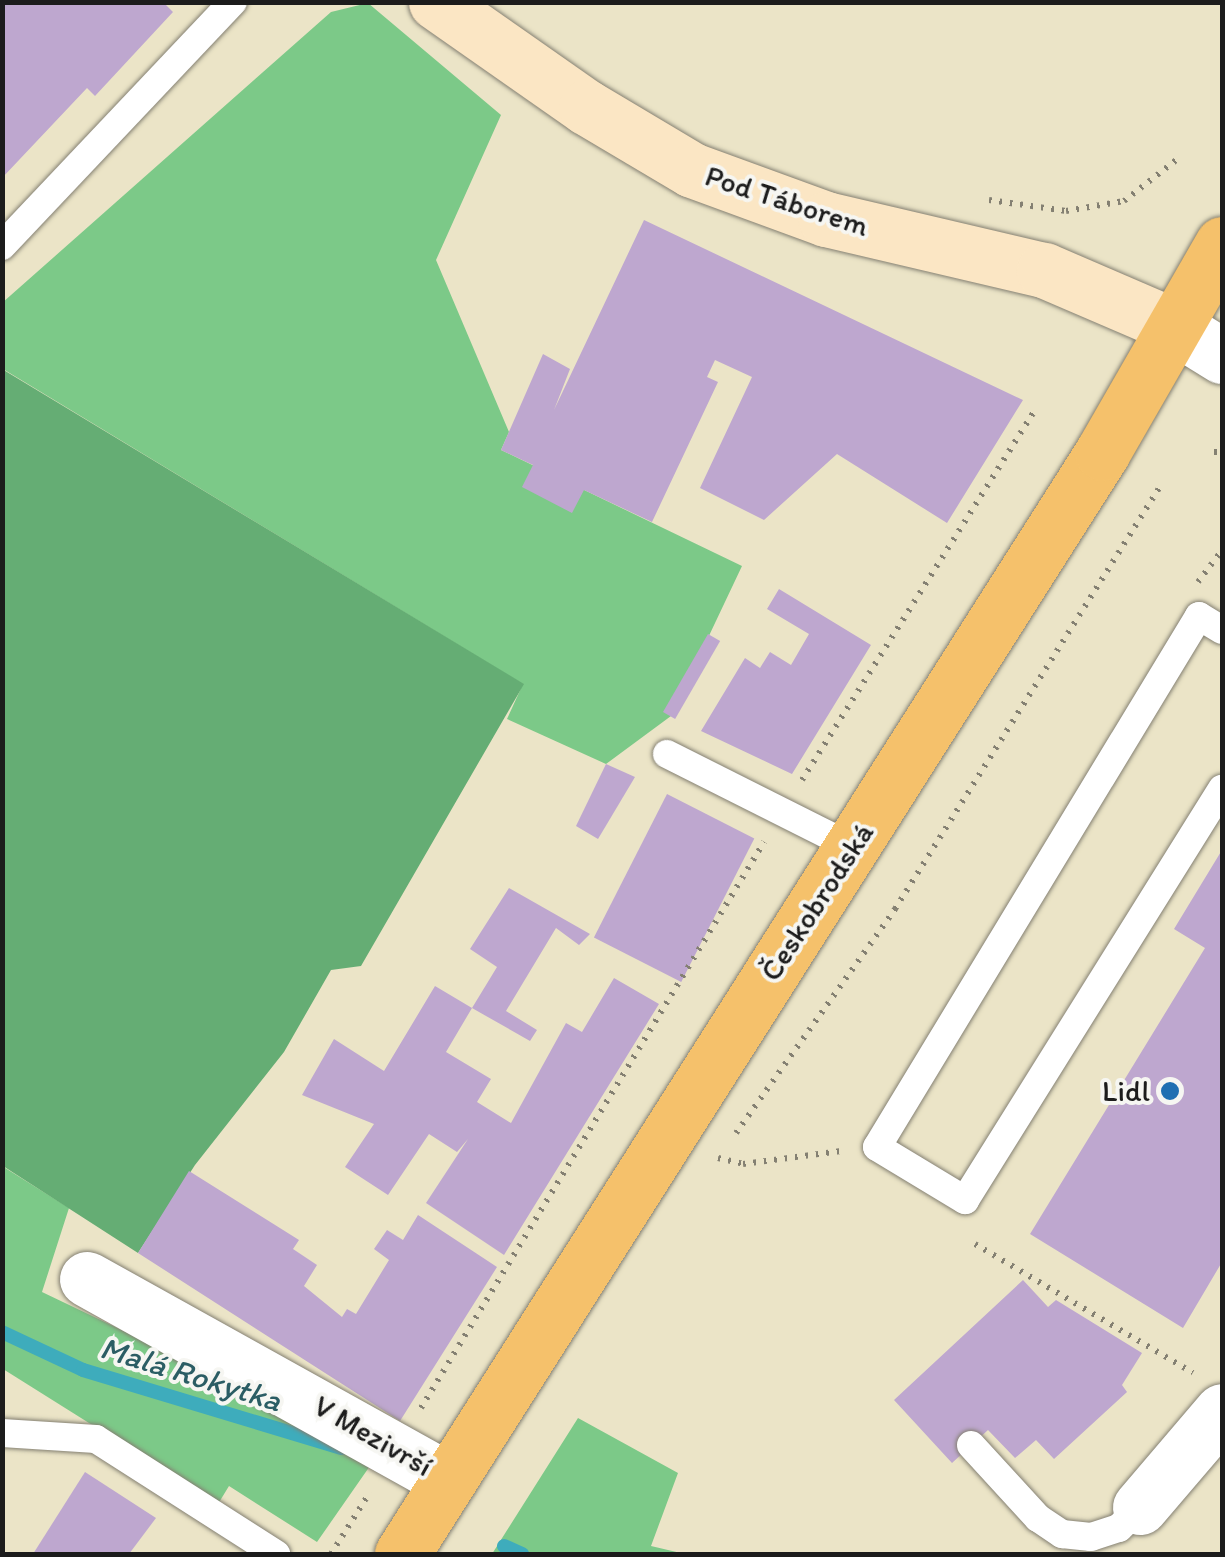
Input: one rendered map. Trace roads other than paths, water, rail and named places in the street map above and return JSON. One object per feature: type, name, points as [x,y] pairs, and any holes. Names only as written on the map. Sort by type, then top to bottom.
[{"type":"main road","name":"Pod Táborem","points":[[443,5],[692,170],[826,219],[1044,270],[1172,325]]},
{"type":"main road","name":"Českobrodská","points":[[402,1554],[1102,453],[1172,325],[1222,244]]},
{"type":"street","points":[[1172,325],[1222,356]]},
{"type":"street","name":"V Mezivrší","points":[[87,1279],[398,1447],[448,1480]]},
{"type":"street","points":[[1140,1507],[1214,1396]]},
{"type":"lane","points":[[2,246],[233,2]]},
{"type":"lane","points":[[1222,630],[1199,616],[877,1146],[965,1200],[1222,790]]},
{"type":"lane","points":[[667,754],[852,847]]},
{"type":"lane","points":[[2,1433],[96,1439],[276,1554]]},
{"type":"lane","points":[[972,1445],[1038,1518],[1062,1534],[1090,1537],[1119,1528],[1140,1507]]},
{"type":"waterway","name":"Malá Rokytka","points":[[2,1332],[83,1370],[342,1448]]},
{"type":"waterway","name":"Malá Rokytka","points":[[504,1546],[522,1554]]},
{"type":"place","name":"Lidl","points":[[1170,1091]]}]
